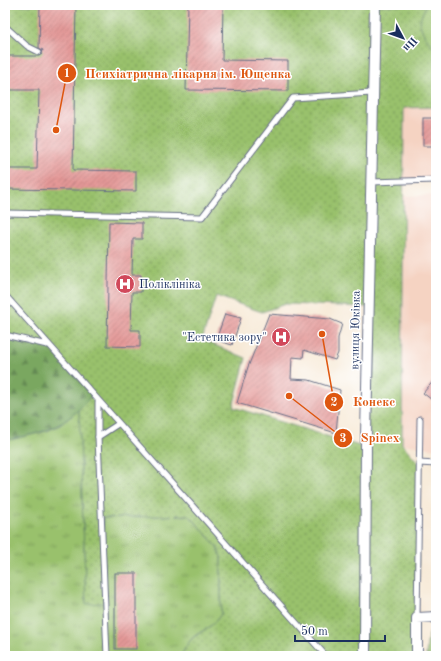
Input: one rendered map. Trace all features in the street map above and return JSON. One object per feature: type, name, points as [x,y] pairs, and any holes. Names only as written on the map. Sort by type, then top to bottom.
[{"type":"street","name":"вулиця Юківка","points":[[365,656],[372,93],[375,5]]},
{"type":"street","points":[[417,656],[417,618],[436,617]]},
{"type":"lane","points":[[5,26],[27,46],[39,52]]},
{"type":"lane","points":[[5,212],[202,217],[294,98],[372,93]]},
{"type":"lane","points":[[371,182],[436,180]]},
{"type":"lane","points":[[5,295],[98,402],[326,656]]},
{"type":"lane","points":[[5,335],[47,344]]},
{"type":"lane","points":[[98,402],[98,437],[107,656]]},
{"type":"lane","points":[[417,618],[420,419]]},
{"type":"lane","points":[[98,437],[118,424]]},
{"type":"lane","points":[[419,463],[436,464]]},
{"type":"shaded area","points":[[404,107],[436,107],[436,180],[403,181]]},
{"type":"shaded area","points":[[436,195],[436,449],[402,444],[404,196]]},
{"type":"green space","points":[[5,5],[436,5],[436,107],[404,108],[402,444],[419,463],[417,656],[181,656],[192,639],[213,624],[221,614],[221,557],[218,548],[193,519],[187,515],[103,518],[105,603],[86,604],[79,410],[92,395],[47,345],[5,335]],"holes":[[[216,296],[262,312],[285,304],[369,307],[366,448],[233,407],[246,358],[202,340]]]},
{"type":"green space","points":[[426,5],[436,5],[436,50],[425,37],[419,22]]},
{"type":"green space","points":[[5,335],[47,345],[92,395],[82,407],[63,422],[32,435],[5,441]]},
{"type":"green space","points":[[79,410],[86,604],[103,518],[187,515],[193,519],[218,548],[221,557],[221,614],[213,624],[191,639],[181,656],[5,656],[5,441],[47,431],[60,425]]},
{"type":"green space","points":[[436,627],[436,656],[426,656],[428,634]]},
{"type":"building","points":[[40,5],[76,5],[73,170],[136,171],[136,191],[5,189],[5,169],[37,169],[39,90],[5,90],[5,56],[39,56],[42,54],[43,50],[39,48]]},
{"type":"building","points":[[188,5],[223,5],[222,60],[288,61],[288,91],[186,90]]},
{"type":"building","points":[[423,118],[436,118],[436,146],[423,146]]},
{"type":"building","name":"Поліклініка","points":[[109,222],[142,223],[142,239],[133,239],[132,275],[141,275],[141,292],[132,292],[131,330],[140,330],[140,347],[107,346]]},
{"type":"building","points":[[225,314],[241,318],[232,345],[216,340]]},
{"type":"building","points":[[269,314],[330,319],[342,324],[338,338],[338,353],[335,360],[304,350],[303,358],[292,357],[291,379],[309,380],[340,390],[336,433],[237,403],[248,367]]},
{"type":"building","points":[[436,378],[436,403],[423,393]]},
{"type":"building","points":[[115,573],[136,573],[136,649],[115,649]]},
{"type":"place","name":"Психіатрична лікарня ім. Ющенка","points":[[56,130]]},
{"type":"place","name":"Поліклініка","points":[[125,284]]},
{"type":"place","name":"Конекс","points":[[322,334]]},
{"type":"place","name":"\"Естетика зору\"","points":[[281,337]]},
{"type":"place","name":"Spinex","points":[[289,396]]}]
